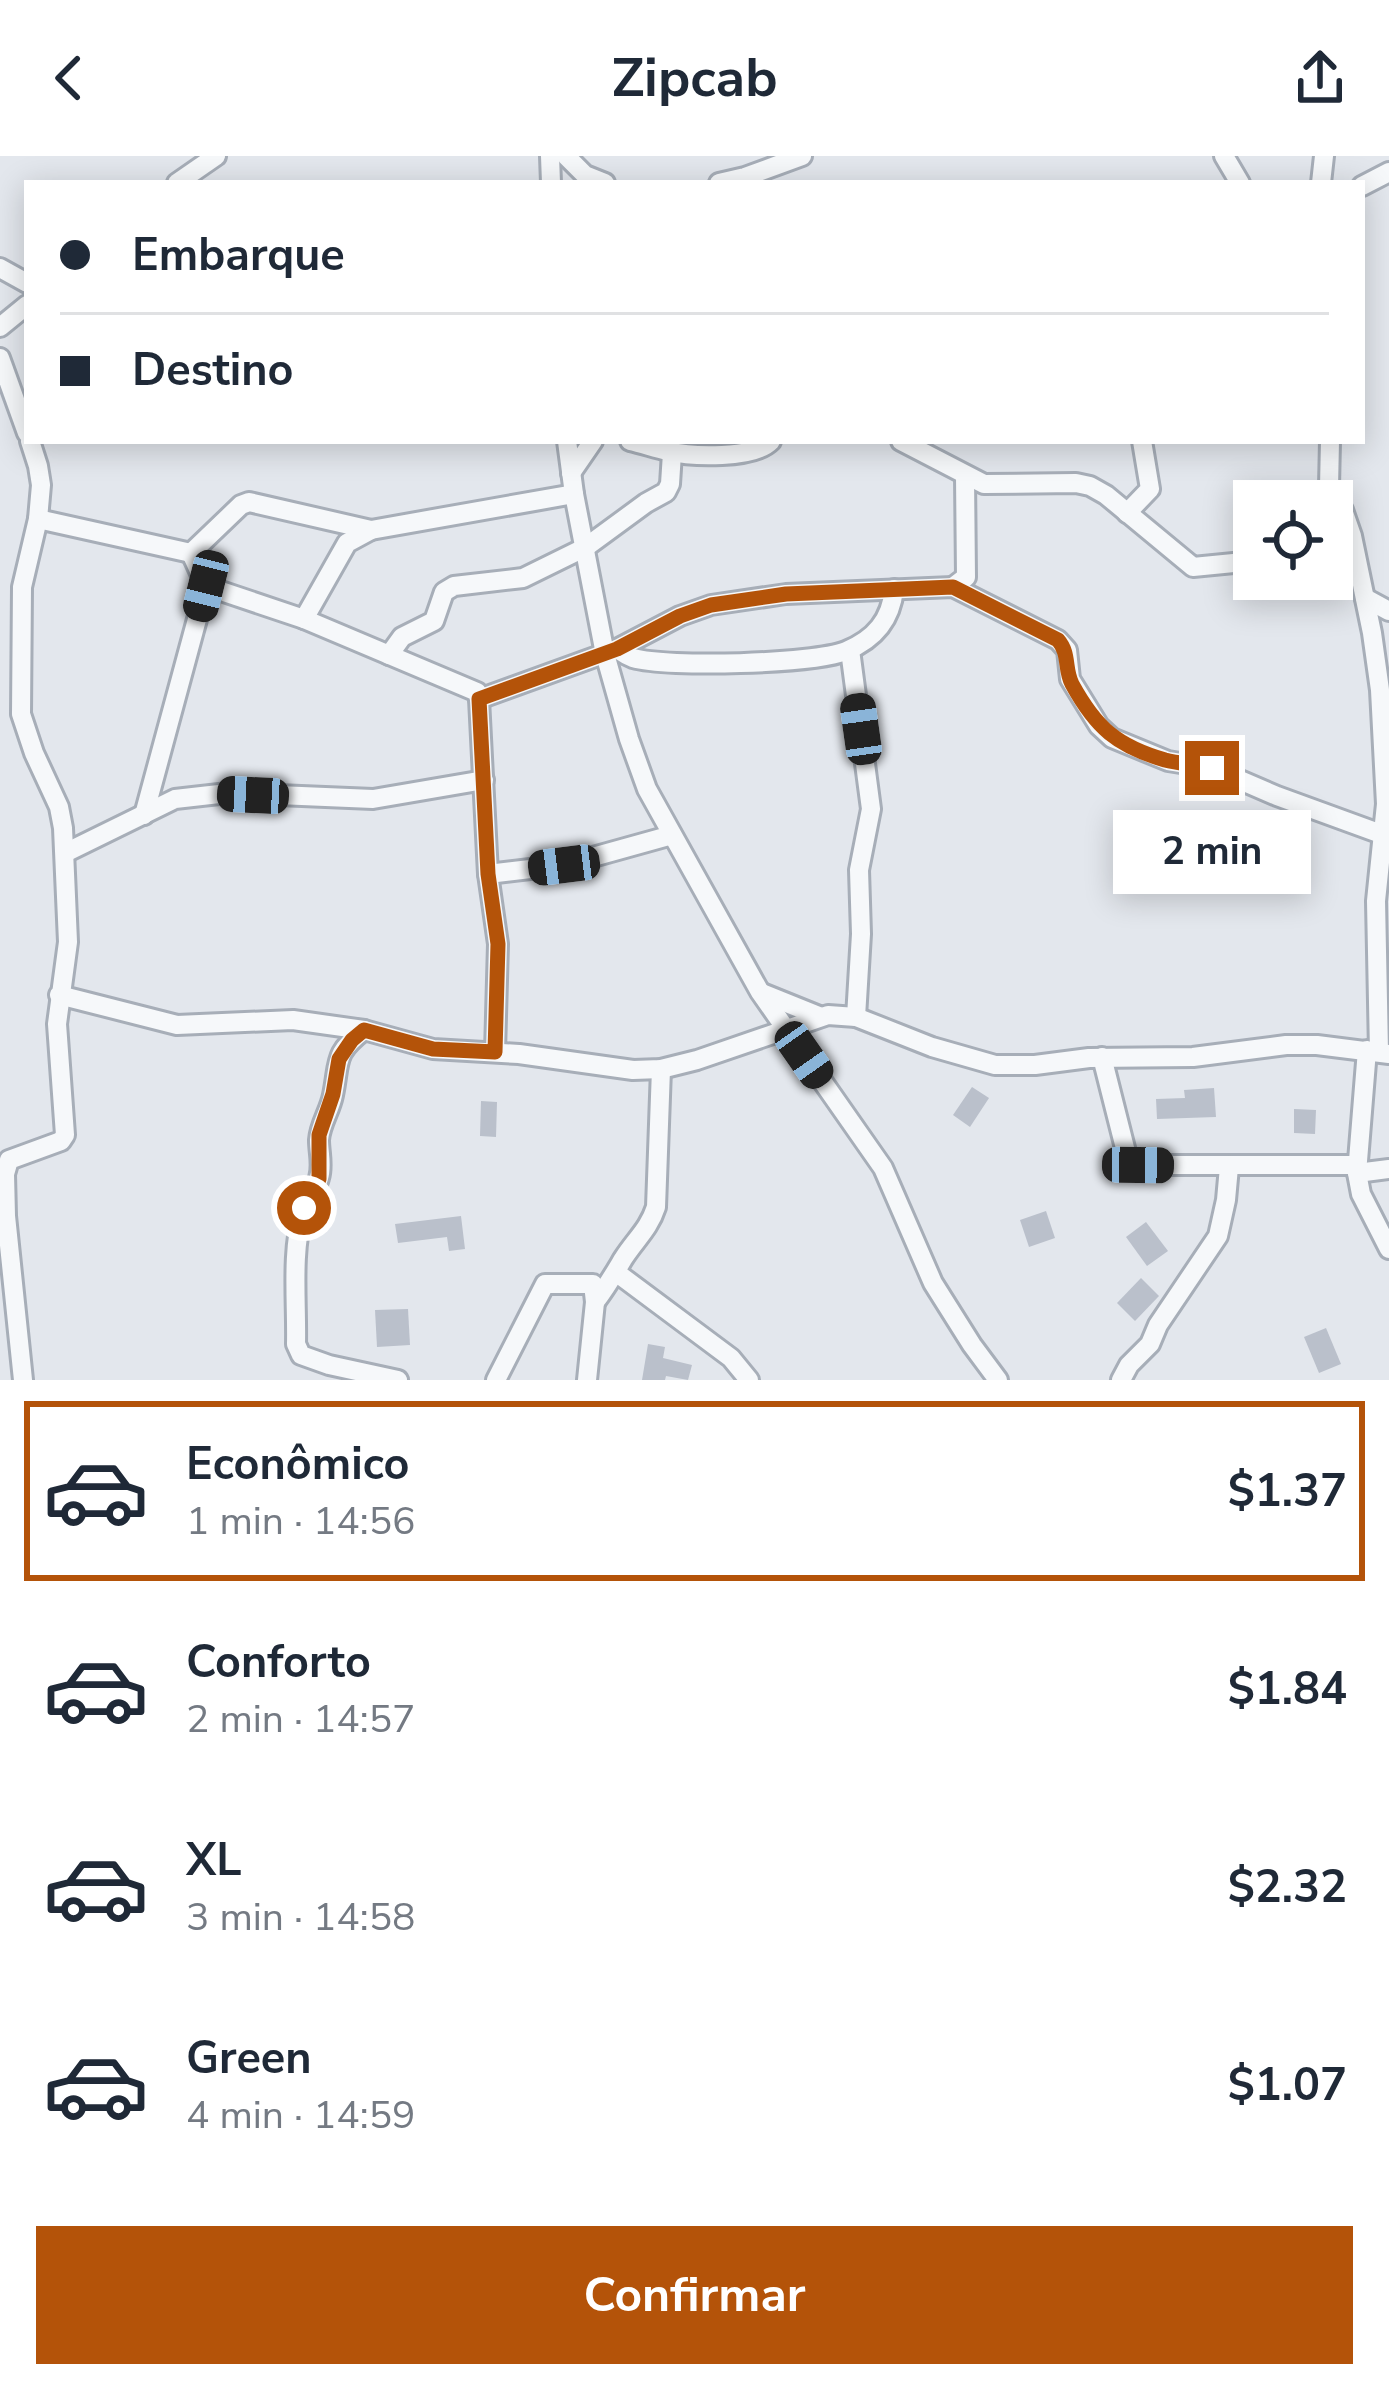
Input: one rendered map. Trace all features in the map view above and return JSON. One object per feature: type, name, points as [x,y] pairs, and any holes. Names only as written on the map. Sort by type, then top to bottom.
[{"type":"street","points":[[181,180],[216,156]]},
{"type":"street","points":[[566,156],[598,180]]},
{"type":"street","points":[[732,180],[802,156]]},
{"type":"street","points":[[0,326],[24,307]]},
{"type":"street","points":[[0,358],[24,426]]},
{"type":"street","points":[[23,1380],[5,1174],[9,1160],[65,1136],[58,1054],[59,995],[68,942],[59,807],[21,713],[22,587],[38,519],[40,476],[30,444]]},
{"type":"street","points":[[567,444],[624,722],[647,789],[760,992],[883,1168],[933,1283],[998,1380]]},
{"type":"street","points":[[571,472],[591,444]]},
{"type":"street","points":[[641,444],[673,453],[736,453],[768,444]]},
{"type":"street","points":[[906,444],[977,482],[1090,486],[1192,567],[1233,563]]},
{"type":"street","points":[[1127,514],[1150,489],[1142,444]]},
{"type":"street","points":[[1330,444],[1329,487],[1348,523],[1365,598],[1383,741],[1386,804],[1378,1052],[1356,1169],[1361,1194],[1389,1249]]},
{"type":"street","points":[[389,655],[402,638],[431,623],[444,592],[454,586],[523,578],[586,548],[666,492],[673,453]]},
{"type":"street","points":[[953,587],[966,578],[965,476]]},
{"type":"street","points":[[304,619],[347,543],[370,530],[574,494]]},
{"type":"street","points":[[191,553],[245,502],[370,530]]},
{"type":"street","points":[[38,519],[191,553]]},
{"type":"street","points":[[144,814],[206,586],[191,553]]},
{"type":"street","points":[[1353,568],[1359,574]]},
{"type":"street","points":[[206,586],[304,619],[472,688],[479,699],[488,874],[498,944],[495,1052]]},
{"type":"street","points":[[479,699],[611,651],[680,616],[728,601],[826,590],[953,587],[1058,640],[1066,650],[1070,679],[1099,726],[1112,738],[1168,761],[1212,768],[1384,835]]},
{"type":"street","points":[[611,651],[658,662],[804,659],[850,650],[885,622],[894,589]]},
{"type":"street","points":[[1365,598],[1388,611],[1372,633]]},
{"type":"street","points":[[850,650],[871,809],[859,869],[856,1016]]},
{"type":"street","points":[[64,853],[162,804],[199,796],[373,799],[484,780]]},
{"type":"street","points":[[488,874],[564,865],[672,836]]},
{"type":"street","points":[[760,992],[819,1016]]},
{"type":"street","points":[[59,995],[177,1025],[280,1019],[364,1030],[433,1049],[495,1052],[610,1069],[661,1069],[697,1060],[819,1016],[856,1016],[979,1063],[1036,1066],[1102,1057],[1193,1058],[1307,1044],[1378,1052]]},
{"type":"street","points":[[364,1030],[339,1059],[319,1135],[319,1179],[304,1208],[298,1237],[296,1344],[302,1355],[315,1360],[398,1380]]},
{"type":"street","points":[[1102,1057],[1131,1162],[1138,1165],[1389,1169]]},
{"type":"street","points":[[595,1302],[651,1223],[656,1207],[661,1069]]},
{"type":"street","points":[[1121,1380],[1150,1345],[1158,1325],[1218,1237],[1229,1167]]},
{"type":"street","points":[[617,1273],[731,1358],[749,1380]]},
{"type":"street","points":[[496,1380],[545,1284],[593,1284],[587,1380]]},
{"type":"building","points":[[972,1087],[989,1098],[970,1127],[953,1115]]},
{"type":"building","points":[[1214,1088],[1216,1117],[1157,1119],[1156,1099],[1185,1098],[1184,1090]]},
{"type":"building","points":[[481,1101],[497,1102],[496,1137],[480,1136]]},
{"type":"building","points":[[1294,1109],[1316,1110],[1315,1134],[1294,1133]]},
{"type":"building","points":[[1046,1211],[1055,1238],[1029,1247],[1020,1220]]},
{"type":"building","points":[[461,1216],[465,1249],[449,1251],[447,1237],[398,1243],[395,1224]]},
{"type":"building","points":[[1146,1222],[1168,1251],[1147,1266],[1126,1237]]},
{"type":"building","points":[[1141,1278],[1159,1296],[1135,1321],[1117,1303]]},
{"type":"building","points":[[408,1309],[410,1345],[377,1347],[375,1310]]},
{"type":"building","points":[[1326,1328],[1341,1364],[1319,1373],[1304,1337]]},
{"type":"building","points":[[648,1344],[665,1347],[663,1358],[692,1365],[688,1380],[666,1376],[665,1380],[642,1380]]},
{"type":"route","points":[[304,1208],[319,1179],[319,1135],[339,1059],[364,1030],[433,1049],[495,1052],[498,944],[488,874],[479,699],[617,649],[711,605],[826,590],[953,587],[1058,640],[1066,650],[1070,679],[1099,726],[1112,738],[1168,761],[1212,768]]}]
